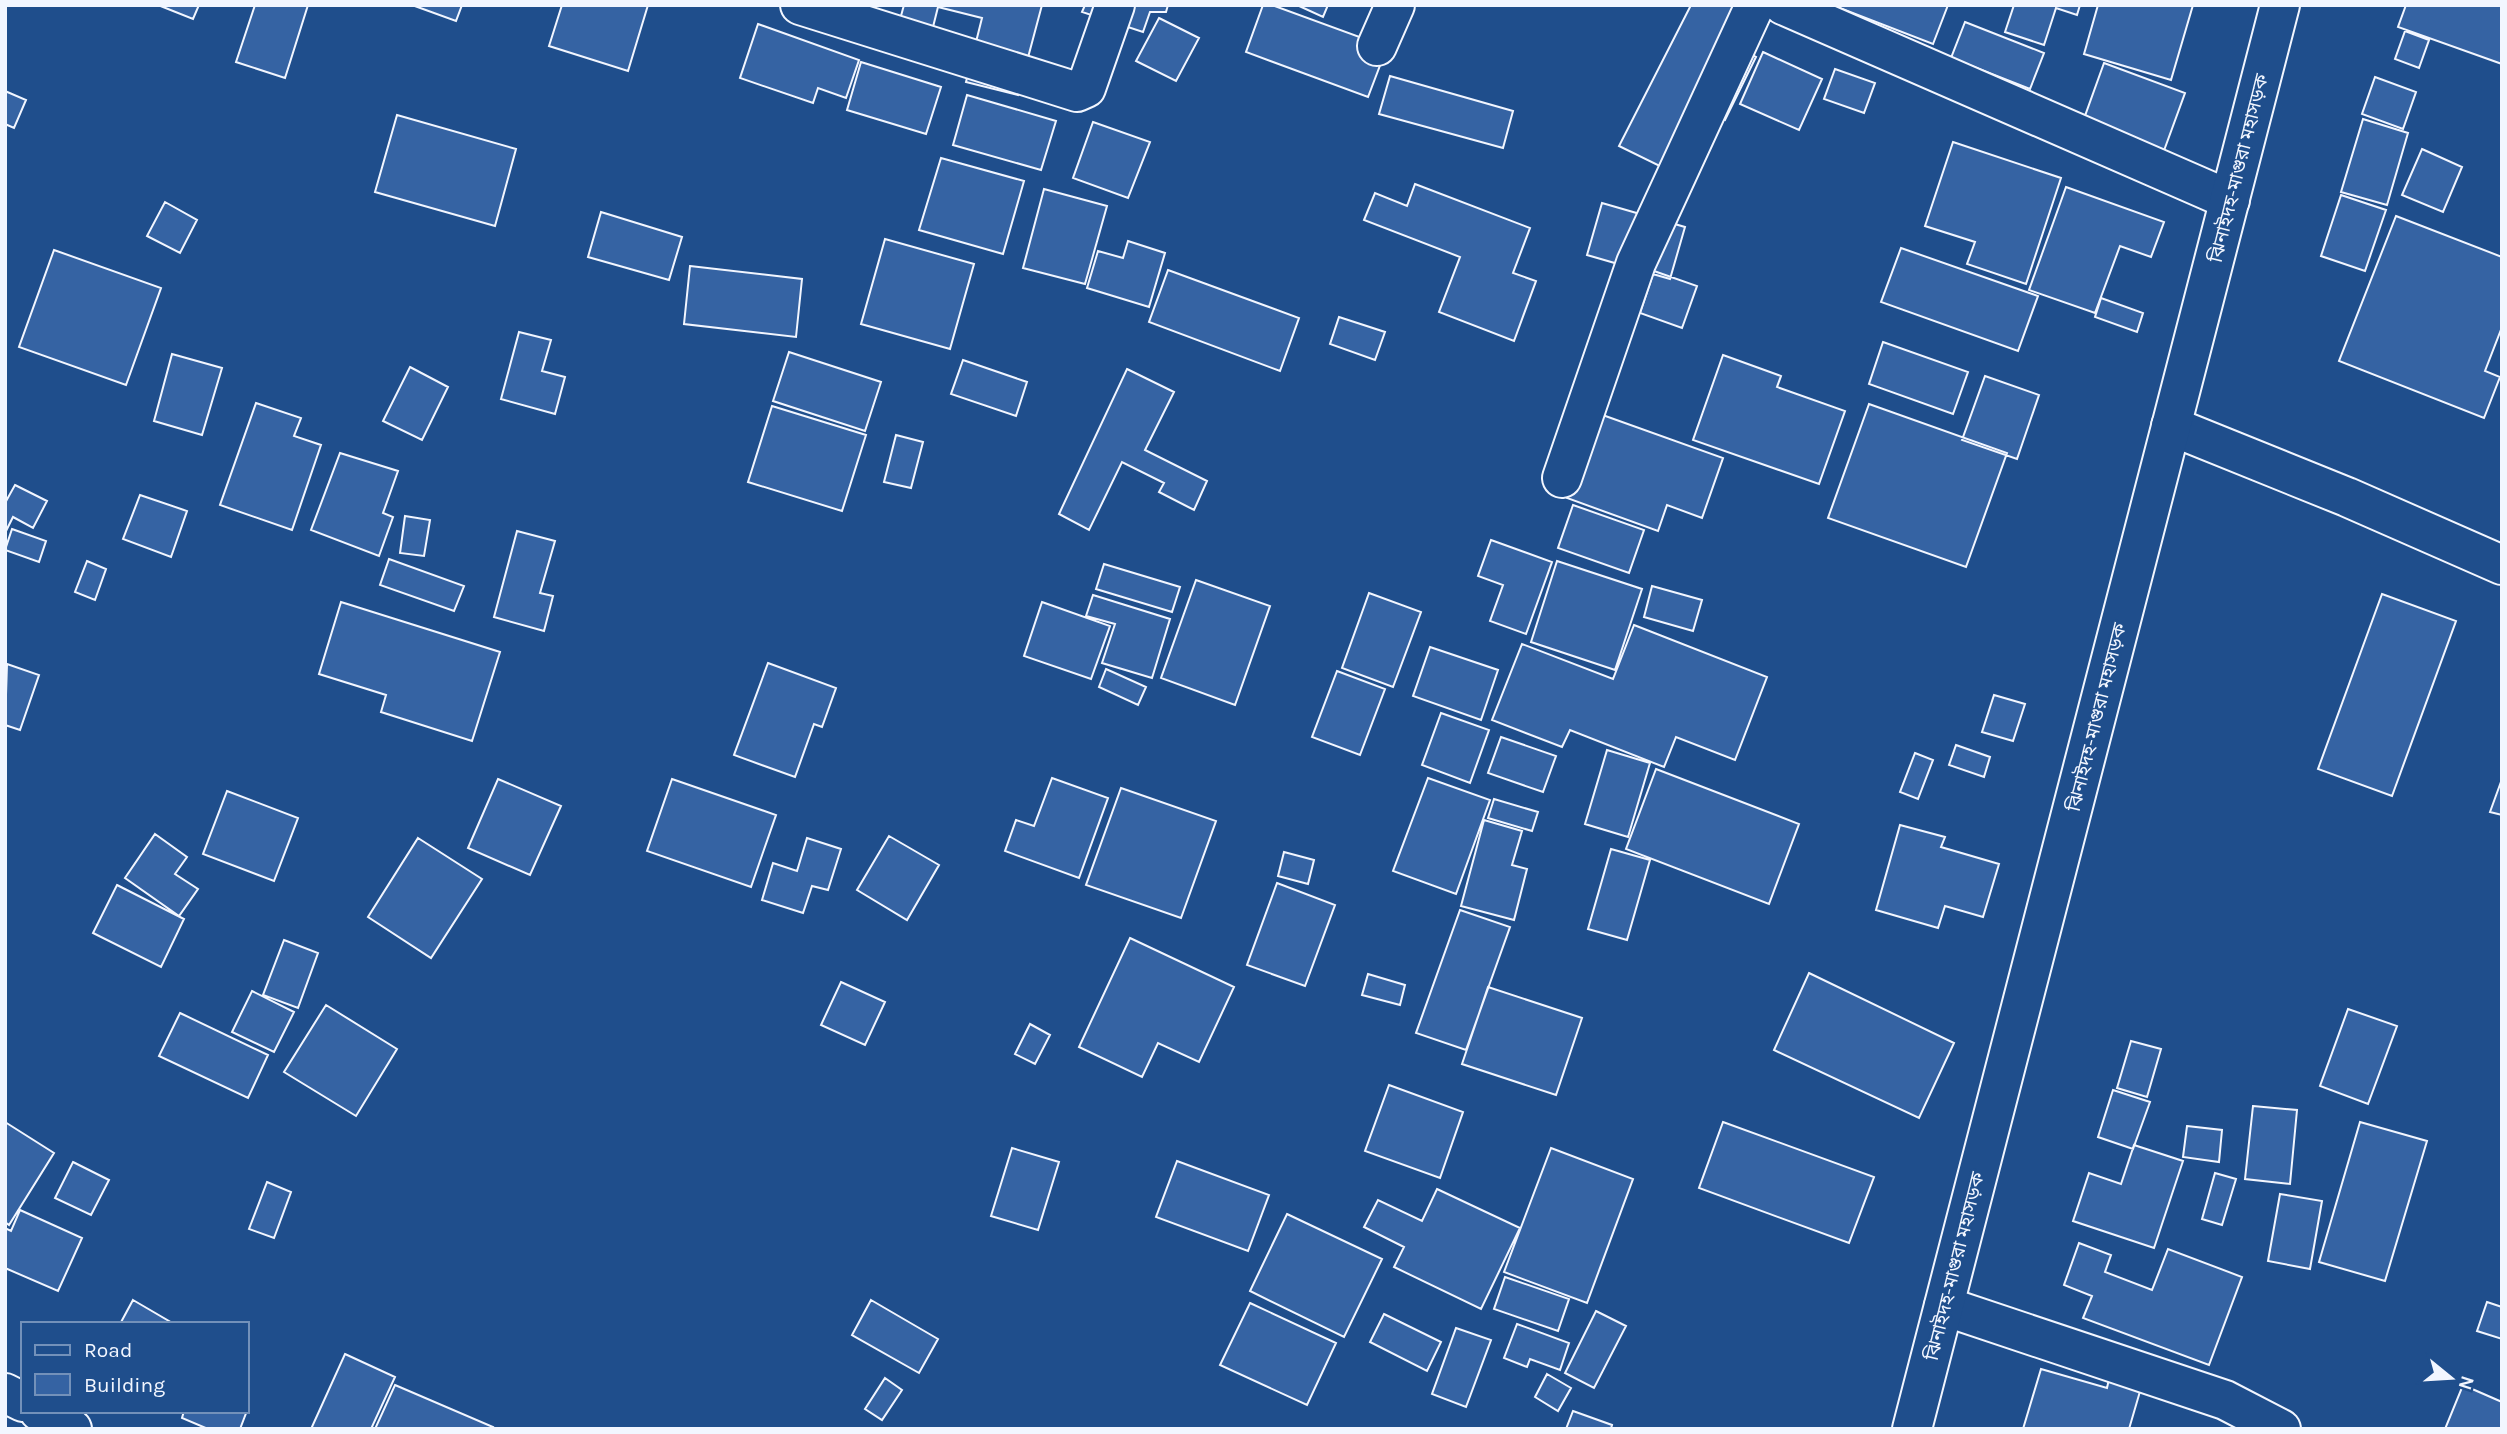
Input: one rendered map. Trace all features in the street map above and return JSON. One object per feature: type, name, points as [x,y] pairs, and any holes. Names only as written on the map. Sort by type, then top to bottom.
[{"type":"main road","points":[[800,5],[1077,92],[1086,88],[1115,5]]},
{"type":"main road","points":[[1377,46],[1395,5]]},
{"type":"main road","points":[[1562,478],[1636,264],[1755,5]]},
{"type":"main road","points":[[1783,5],[2230,200]]},
{"type":"main road","name":"ঝিনাইদহ-মাগুরা মহাসড়ক","points":[[1912,1429],[2280,5]]},
{"type":"main road","points":[[2171,426],[2347,497],[2502,565]]},
{"type":"main road","points":[[1944,1306],[2225,1400],[2281,1429]]},
{"type":"main road","points":[[5,1393],[21,1401]]},
{"type":"main road","points":[[43,1413],[72,1429]]},
{"type":"building","points":[[158,5],[199,5],[193,19]]},
{"type":"building","points":[[255,5],[308,5],[285,78],[236,62]]},
{"type":"building","points":[[412,5],[462,5],[456,21]]},
{"type":"building","points":[[562,5],[648,5],[628,71],[549,46]]},
{"type":"building","points":[[904,5],[1042,5],[1018,95],[966,82],[982,18],[938,7],[929,43],[896,34]]},
{"type":"building","points":[[1085,5],[1168,5],[1166,12],[1150,12],[1143,32],[1082,12]]},
{"type":"building","points":[[1263,5],[1272,5],[1387,47],[1368,97],[1246,52]]},
{"type":"building","points":[[1297,5],[1328,5],[1323,17]]},
{"type":"building","points":[[1691,5],[1734,5],[1750,54],[1756,57],[1725,120],[1711,113],[1680,176],[1619,146]]},
{"type":"building","points":[[1832,5],[1948,5],[1933,44]]},
{"type":"building","points":[[2014,5],[2080,5],[2077,15],[2056,8],[2044,45],[2005,32]]},
{"type":"building","points":[[2098,5],[2193,5],[2171,80],[2084,54]]},
{"type":"building","points":[[2406,5],[2502,5],[2502,64],[2398,27]]},
{"type":"building","points":[[1159,18],[1199,38],[1176,81],[1136,61]]},
{"type":"building","points":[[1965,22],[2044,53],[2030,89],[1951,58]]},
{"type":"building","points":[[758,24],[859,60],[846,98],[818,88],[813,103],[740,78]]},
{"type":"building","points":[[2405,31],[2429,40],[2419,68],[2395,59]]},
{"type":"building","points":[[1763,52],[1822,79],[1799,130],[1740,104]]},
{"type":"building","points":[[861,62],[941,87],[926,134],[847,110]]},
{"type":"building","points":[[2104,63],[2185,93],[2162,156],[2081,127]]},
{"type":"building","points":[[1835,69],[1875,83],[1864,113],[1824,99]]},
{"type":"building","points":[[1390,76],[1513,111],[1503,148],[1379,114]]},
{"type":"building","points":[[2375,77],[2416,92],[2403,129],[2362,114]]},
{"type":"building","points":[[5,91],[26,100],[14,128],[5,124]]},
{"type":"building","points":[[967,95],[1056,121],[1041,170],[953,145]]},
{"type":"building","points":[[397,115],[516,149],[495,226],[375,192]]},
{"type":"building","points":[[2363,119],[2408,133],[2387,205],[2341,192]]},
{"type":"building","points":[[1093,122],[1150,142],[1128,198],[1073,178]]},
{"type":"building","points":[[1953,142],[2061,178],[2026,284],[1967,264],[1975,242],[1925,226]]},
{"type":"building","points":[[2422,149],[2462,167],[2443,212],[2402,195]]},
{"type":"building","points":[[941,158],[1024,181],[1003,254],[919,230]]},
{"type":"building","points":[[1415,184],[1530,228],[1513,273],[1536,281],[1514,341],[1439,312],[1460,257],[1364,220],[1375,193],[1407,206]]},
{"type":"building","points":[[2066,187],[2164,222],[2151,257],[2120,246],[2095,313],[2029,290]]},
{"type":"building","points":[[1044,189],[1107,206],[1085,284],[1023,268]]},
{"type":"building","points":[[2341,195],[2386,210],[2365,271],[2321,256]]},
{"type":"building","points":[[165,202],[197,220],[180,253],[147,236]]},
{"type":"building","points":[[1602,203],[1685,227],[1670,279],[1587,255]]},
{"type":"building","points":[[601,212],[682,237],[669,280],[588,257]]},
{"type":"building","points":[[2396,216],[2502,257],[2502,327],[2485,371],[2500,377],[2484,418],[2339,361]]},
{"type":"building","points":[[885,239],[974,264],[950,349],[861,324]]},
{"type":"building","points":[[1128,241],[1165,253],[1149,307],[1087,288],[1098,251],[1123,258]]},
{"type":"building","points":[[1901,248],[2038,296],[2018,351],[1881,302]]},
{"type":"building","points":[[54,250],[161,288],[126,385],[19,347]]},
{"type":"building","points":[[690,266],[802,279],[796,337],[684,324]]},
{"type":"building","points":[[1168,270],[1299,318],[1280,371],[1149,322]]},
{"type":"building","points":[[1654,271],[1697,286],[1682,328],[1640,313]]},
{"type":"building","points":[[2101,298],[2143,313],[2137,332],[2095,317]]},
{"type":"building","points":[[1339,317],[1385,332],[1375,360],[1330,344]]},
{"type":"building","points":[[519,332],[551,340],[542,371],[565,377],[555,414],[501,399]]},
{"type":"building","points":[[1883,342],[1968,372],[1953,414],[1869,384]]},
{"type":"building","points":[[789,352],[881,382],[865,431],[773,401]]},
{"type":"building","points":[[172,354],[222,368],[202,435],[154,421]]},
{"type":"building","points":[[1723,355],[1781,376],[1777,387],[1845,411],[1819,484],[1693,440]]},
{"type":"building","points":[[963,360],[1027,382],[1016,416],[951,394]]},
{"type":"building","points":[[410,367],[448,387],[422,440],[383,421]]},
{"type":"building","points":[[1127,369],[1174,392],[1145,450],[1207,481],[1194,510],[1159,492],[1164,483],[1122,462],[1089,530],[1059,514]]},
{"type":"building","points":[[1985,376],[2039,395],[2017,459],[1962,440]]},
{"type":"building","points":[[256,403],[301,418],[294,436],[321,445],[292,530],[220,505]]},
{"type":"building","points":[[1869,404],[2007,453],[1966,567],[1828,518]]},
{"type":"building","points":[[772,406],[866,435],[842,511],[748,482]]},
{"type":"building","points":[[1597,413],[1723,458],[1702,518],[1667,505],[1658,531],[1567,498]]},
{"type":"building","points":[[896,435],[923,442],[911,488],[884,482]]},
{"type":"building","points":[[340,453],[398,471],[383,513],[393,517],[379,556],[311,530]]},
{"type":"building","points":[[15,485],[47,501],[33,528],[13,517],[5,533],[5,503]]},
{"type":"building","points":[[140,495],[187,511],[171,557],[123,539]]},
{"type":"building","points":[[1573,505],[1644,530],[1629,573],[1558,548]]},
{"type":"building","points":[[405,516],[430,520],[424,556],[400,553]]},
{"type":"building","points":[[12,529],[46,541],[39,562],[5,550]]},
{"type":"building","points":[[517,531],[555,541],[540,593],[553,596],[544,631],[494,617]]},
{"type":"building","points":[[1491,540],[1552,562],[1526,634],[1490,621],[1503,585],[1478,576]]},
{"type":"building","points":[[389,559],[464,586],[454,611],[380,585]]},
{"type":"building","points":[[87,561],[106,569],[95,600],[75,592]]},
{"type":"building","points":[[1557,561],[1642,589],[1615,670],[1531,642]]},
{"type":"building","points":[[1104,564],[1180,587],[1172,612],[1096,589]]},
{"type":"building","points":[[1196,580],[1270,606],[1235,705],[1161,678]]},
{"type":"building","points":[[1652,586],[1702,600],[1693,631],[1644,617]]},
{"type":"building","points":[[1369,593],[1421,612],[1393,687],[1342,668]]},
{"type":"building","points":[[2382,594],[2456,621],[2392,796],[2318,769]]},
{"type":"building","points":[[1093,595],[1170,619],[1152,678],[1102,663],[1115,624],[1086,616]]},
{"type":"building","points":[[341,602],[500,652],[472,741],[381,712],[386,695],[319,674]]},
{"type":"building","points":[[1042,602],[1110,626],[1091,679],[1024,656]]},
{"type":"building","points":[[1634,625],[1767,677],[1735,760],[1676,737],[1664,767],[1570,730],[1562,747],[1492,720],[1522,644],[1613,679]]},
{"type":"building","points":[[1430,647],[1498,670],[1481,720],[1413,696]]},
{"type":"building","points":[[768,663],[836,688],[822,727],[814,724],[795,777],[734,755]]},
{"type":"building","points":[[7,664],[39,675],[20,730],[5,725]]},
{"type":"building","points":[[1106,669],[1146,687],[1138,705],[1099,687]]},
{"type":"building","points":[[1337,671],[1385,689],[1360,755],[1312,737]]},
{"type":"building","points":[[1994,695],[2025,704],[2013,741],[1982,732]]},
{"type":"building","points":[[1441,713],[1489,730],[1470,783],[1422,765]]},
{"type":"building","points":[[1501,737],[1556,756],[1543,792],[1488,773]]},
{"type":"building","points":[[1956,745],[1990,757],[1984,777],[1949,765]]},
{"type":"building","points":[[1607,750],[1650,763],[1628,837],[1585,824]]},
{"type":"building","points":[[1915,753],[1933,760],[1918,799],[1900,792]]},
{"type":"building","points":[[1656,769],[1799,824],[1769,904],[1626,849]]},
{"type":"building","points":[[1052,778],[1108,798],[1079,878],[1005,851],[1016,820],[1034,826]]},
{"type":"building","points":[[1428,778],[1490,800],[1456,894],[1393,871]]},
{"type":"building","points":[[498,779],[561,806],[530,875],[468,848]]},
{"type":"building","points":[[672,779],[776,815],[751,887],[647,851]]},
{"type":"building","points":[[2502,779],[2502,815],[2490,812]]},
{"type":"building","points":[[1121,788],[1216,821],[1181,918],[1086,885]]},
{"type":"building","points":[[227,791],[298,818],[274,881],[203,854]]},
{"type":"building","points":[[1494,799],[1538,812],[1532,831],[1488,818]]},
{"type":"building","points":[[1484,820],[1522,831],[1512,865],[1527,869],[1514,920],[1461,906]]},
{"type":"building","points":[[1900,825],[1945,837],[1941,847],[1999,864],[1983,917],[1945,906],[1938,928],[1876,910]]},
{"type":"building","points":[[155,834],[187,857],[175,874],[198,889],[179,916],[125,878]]},
{"type":"building","points":[[889,836],[939,865],[907,920],[857,890]]},
{"type":"building","points":[[418,838],[482,879],[431,958],[368,917]]},
{"type":"building","points":[[807,838],[841,849],[828,890],[812,886],[803,913],[762,900],[773,863],[797,871]]},
{"type":"building","points":[[1611,849],[1650,860],[1627,940],[1588,929]]},
{"type":"building","points":[[1284,852],[1314,860],[1308,884],[1278,876]]},
{"type":"building","points":[[1277,883],[1335,905],[1305,986],[1247,965]]},
{"type":"building","points":[[117,885],[184,919],[161,967],[93,933]]},
{"type":"building","points":[[1460,910],[1510,927],[1466,1050],[1416,1033]]},
{"type":"building","points":[[1130,938],[1234,987],[1199,1062],[1158,1043],[1142,1077],[1079,1047]]},
{"type":"building","points":[[284,940],[318,953],[298,1008],[263,995]]},
{"type":"building","points":[[1809,973],[1954,1043],[1919,1118],[1774,1050]]},
{"type":"building","points":[[1368,974],[1405,985],[1400,1005],[1362,995]]},
{"type":"building","points":[[841,982],[885,1002],[865,1045],[821,1025]]},
{"type":"building","points":[[1488,987],[1582,1018],[1556,1095],[1462,1064]]},
{"type":"building","points":[[252,991],[294,1012],[274,1052],[232,1032]]},
{"type":"building","points":[[326,1005],[397,1049],[356,1116],[284,1072]]},
{"type":"building","points":[[2348,1009],[2397,1026],[2368,1104],[2320,1086]]},
{"type":"building","points":[[180,1013],[268,1055],[248,1098],[159,1056]]},
{"type":"building","points":[[1030,1024],[1050,1035],[1035,1064],[1015,1054]]},
{"type":"building","points":[[2131,1041],[2161,1049],[2147,1097],[2117,1088]]},
{"type":"building","points":[[1389,1085],[1463,1112],[1440,1178],[1365,1151]]},
{"type":"building","points":[[2113,1090],[2150,1102],[2133,1149],[2098,1137]]},
{"type":"building","points":[[2253,1106],[2297,1110],[2290,1184],[2245,1179]]},
{"type":"building","points":[[5,1122],[54,1153],[9,1225],[5,1222]]},
{"type":"building","points":[[1723,1122],[1874,1177],[1849,1243],[1699,1188]]},
{"type":"building","points":[[2360,1122],[2427,1141],[2385,1281],[2319,1262]]},
{"type":"building","points":[[2187,1126],[2222,1130],[2219,1162],[2183,1157]]},
{"type":"building","points":[[2134,1145],[2183,1161],[2154,1248],[2073,1221],[2089,1173],[2121,1184]]},
{"type":"building","points":[[1012,1148],[1059,1162],[1038,1230],[991,1216]]},
{"type":"building","points":[[1551,1148],[1633,1179],[1587,1303],[1504,1272]]},
{"type":"building","points":[[1177,1161],[1269,1195],[1248,1251],[1156,1217]]},
{"type":"building","points":[[73,1162],[109,1180],[91,1215],[55,1198]]},
{"type":"building","points":[[2215,1173],[2236,1179],[2222,1225],[2202,1219]]},
{"type":"building","points":[[267,1182],[291,1192],[274,1238],[249,1229]]},
{"type":"building","points":[[1437,1189],[1520,1228],[1481,1309],[1394,1267],[1404,1247],[1364,1227],[1378,1200],[1422,1221]]},
{"type":"building","points":[[2280,1194],[2322,1201],[2310,1269],[2268,1261]]},
{"type":"building","points":[[20,1210],[82,1238],[58,1291],[5,1268],[5,1228],[11,1231]]},
{"type":"building","points":[[1287,1214],[1382,1259],[1344,1337],[1250,1291]]},
{"type":"building","points":[[2079,1243],[2111,1255],[2105,1272],[2152,1290],[2168,1249],[2242,1277],[2209,1365],[2083,1318],[2092,1296],[2064,1285]]},
{"type":"building","points":[[1505,1277],[1569,1299],[1558,1331],[1494,1309]]},
{"type":"building","points":[[133,1300],[171,1322],[121,1322]]},
{"type":"building","points":[[871,1300],[938,1339],[919,1373],[852,1335]]},
{"type":"building","points":[[2487,1302],[2502,1307],[2502,1339],[2477,1331]]},
{"type":"building","points":[[1250,1303],[1336,1343],[1307,1405],[1220,1365]]},
{"type":"building","points":[[1596,1311],[1626,1326],[1594,1388],[1565,1373]]},
{"type":"building","points":[[1384,1314],[1441,1342],[1427,1371],[1370,1342]]},
{"type":"building","points":[[1517,1324],[1569,1343],[1560,1370],[1530,1359],[1527,1367],[1504,1358]]},
{"type":"building","points":[[1456,1328],[1491,1340],[1466,1407],[1432,1394]]},
{"type":"building","points":[[345,1354],[395,1377],[371,1429],[311,1429]]},
{"type":"building","points":[[2041,1369],[2107,1388],[2109,1379],[2141,1388],[2129,1429],[2023,1429]]},
{"type":"building","points":[[1547,1374],[1571,1388],[1558,1411],[1535,1397]]},
{"type":"building","points":[[885,1378],[902,1390],[882,1420],[865,1409]]},
{"type":"building","points":[[395,1385],[493,1427],[375,1429]]},
{"type":"building","points":[[2463,1385],[2502,1402],[2502,1429],[2445,1429]]},
{"type":"building","points":[[1573,1411],[1612,1425],[1611,1429],[1566,1429]]},
{"type":"building","points":[[183,1413],[246,1413],[240,1429],[208,1429],[182,1418]]}]
